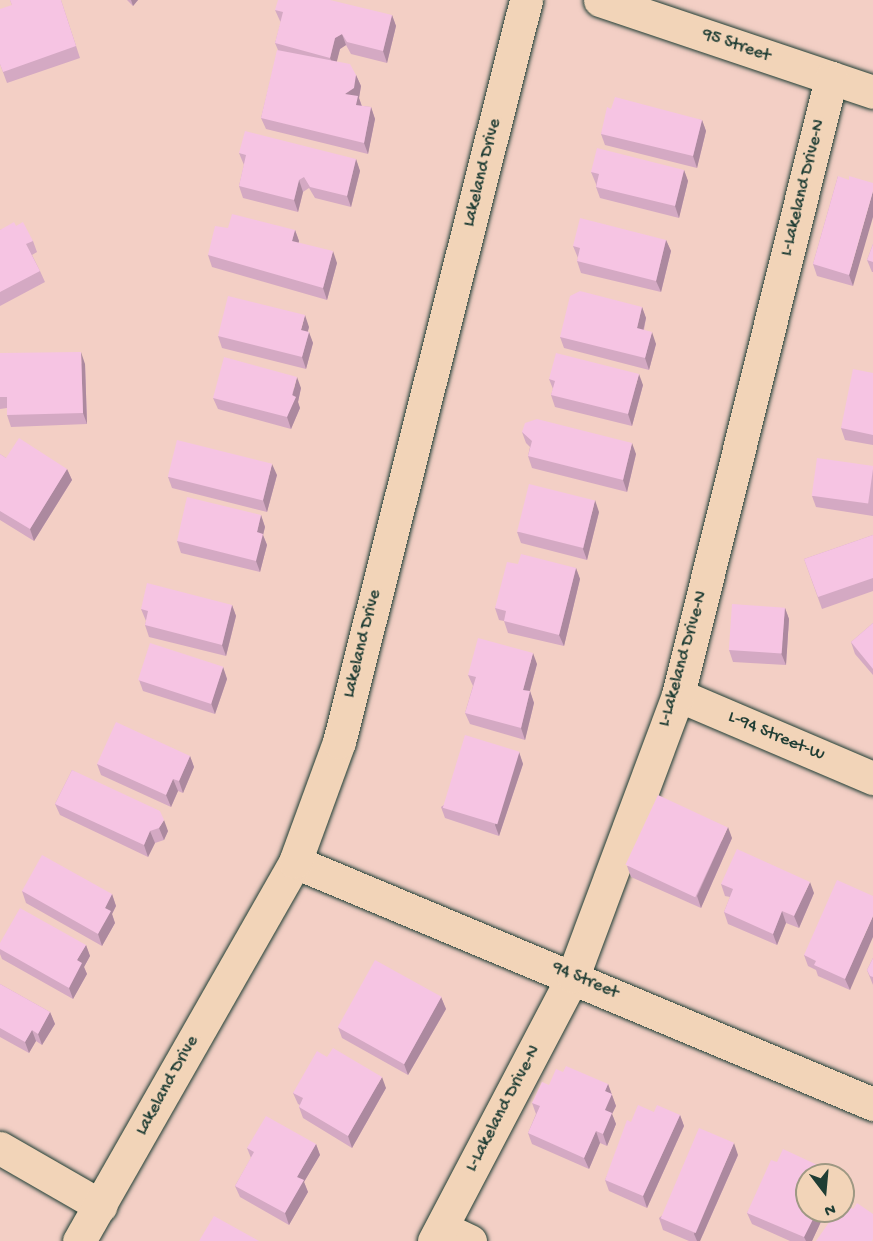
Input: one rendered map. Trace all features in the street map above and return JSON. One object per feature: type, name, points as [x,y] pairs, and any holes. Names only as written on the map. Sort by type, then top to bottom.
[{"type":"street","name":"Lakeland Drive","points":[[79,1241],[101,1206],[294,862],[339,742],[526,0]]},
{"type":"street","name":"95 Street","points":[[600,0],[873,92]]},
{"type":"street","name":"L-Lakeland Drive-N","points":[[449,1237],[573,976],[678,695],[831,78]]},
{"type":"street","name":"L-94 Street-W","points":[[678,695],[873,778]]},
{"type":"street","name":"94 Street","points":[[294,862],[573,976],[873,1104]]},
{"type":"street","points":[[0,1148],[101,1206]]},
{"type":"building","points":[[10,0],[61,0],[76,46],[3,72],[0,64],[0,9],[12,5]]},
{"type":"building","points":[[278,0],[330,0],[392,15],[383,51],[347,42],[342,34],[335,38],[330,58],[275,43],[283,12],[275,10]]},
{"type":"building","points":[[277,50],[350,64],[356,75],[354,88],[345,94],[358,96],[356,105],[371,107],[364,143],[261,118]]},
{"type":"building","points":[[615,97],[702,120],[693,156],[601,134],[607,107],[611,109]]},
{"type":"building","points":[[245,131],[356,159],[347,196],[310,187],[304,177],[299,180],[294,200],[239,186],[246,155],[239,153]]},
{"type":"building","points":[[597,148],[684,170],[675,206],[596,187],[599,174],[591,172]]},
{"type":"building","points":[[838,176],[849,180],[849,176],[873,183],[873,191],[849,275],[813,264]]},
{"type":"building","points":[[232,214],[295,230],[292,241],[333,251],[323,288],[208,255],[215,226],[228,228]]},
{"type":"building","points":[[580,218],[666,240],[656,281],[577,261],[580,248],[573,246]]},
{"type":"building","points":[[14,222],[16,226],[23,222],[33,241],[26,244],[40,271],[0,292],[0,230]]},
{"type":"building","points":[[873,244],[873,262],[867,260]]},
{"type":"building","points":[[580,291],[642,307],[637,328],[652,332],[645,358],[560,337],[570,296]]},
{"type":"building","points":[[228,296],[305,315],[301,330],[309,332],[302,357],[218,336]]},
{"type":"building","points":[[81,352],[83,413],[7,415],[7,397],[0,397],[0,353]]},
{"type":"building","points":[[556,353],[639,374],[628,414],[551,395],[555,381],[549,379]]},
{"type":"building","points":[[224,357],[297,377],[292,395],[296,397],[287,417],[213,398]]},
{"type":"building","points":[[853,369],[873,373],[873,435],[841,428]]},
{"type":"building","points":[[537,419],[632,443],[623,480],[528,456],[532,441],[522,432],[525,423]]},
{"type":"building","points":[[19,438],[67,469],[30,529],[0,511],[0,454],[6,458]]},
{"type":"building","points":[[177,440],[272,464],[263,501],[168,477]]},
{"type":"building","points":[[817,458],[873,466],[868,504],[812,496]]},
{"type":"building","points":[[529,484],[595,500],[583,548],[517,532]]},
{"type":"building","points":[[187,497],[261,515],[257,532],[263,534],[256,561],[177,541]]},
{"type":"building","points":[[873,535],[873,578],[818,597],[804,559]]},
{"type":"building","points":[[521,554],[576,568],[559,635],[504,621],[506,611],[495,608],[507,562],[518,564]]},
{"type":"building","points":[[147,583],[232,605],[222,645],[145,625],[148,611],[141,609]]},
{"type":"building","points":[[732,604],[785,608],[782,654],[729,650]]},
{"type":"building","points":[[873,623],[873,669],[851,642]]},
{"type":"building","points":[[478,638],[533,653],[523,690],[530,691],[521,728],[465,713],[476,677],[468,675]]},
{"type":"building","points":[[150,643],[223,667],[211,704],[138,680]]},
{"type":"building","points":[[116,722],[190,756],[179,781],[173,779],[166,795],[97,764]]},
{"type":"building","points":[[465,735],[520,752],[497,824],[443,808]]},
{"type":"building","points":[[72,770],[160,811],[164,820],[159,828],[150,831],[144,845],[55,804]]},
{"type":"building","points":[[658,795],[728,828],[695,897],[625,865]]},
{"type":"building","points":[[737,849],[810,882],[794,916],[782,911],[773,934],[724,912],[733,889],[721,884]]},
{"type":"building","points":[[42,855],[112,894],[105,908],[111,911],[98,934],[22,891]]},
{"type":"building","points":[[837,880],[873,896],[873,916],[845,979],[814,965],[816,961],[804,955]]},
{"type":"building","points":[[20,908],[86,945],[77,960],[82,963],[69,988],[0,949],[0,943]]},
{"type":"building","points":[[873,958],[873,977],[867,970]]},
{"type":"building","points":[[375,960],[441,997],[404,1064],[338,1027]]},
{"type":"building","points":[[0,984],[50,1012],[38,1034],[32,1030],[25,1042],[0,1028]]},
{"type":"building","points":[[333,1048],[382,1077],[348,1136],[299,1107],[303,1098],[293,1093],[317,1051],[327,1057]]},
{"type":"building","points":[[566,1066],[608,1084],[605,1091],[612,1094],[605,1110],[612,1113],[603,1134],[596,1131],[584,1158],[528,1133],[540,1106],[532,1103],[542,1082],[549,1085],[556,1069],[563,1072]]},
{"type":"building","points":[[638,1105],[654,1112],[657,1105],[680,1115],[643,1196],[605,1180],[627,1120],[631,1122]]},
{"type":"building","points":[[266,1116],[316,1144],[297,1177],[304,1180],[285,1213],[235,1186],[254,1152],[247,1148]]},
{"type":"building","points":[[699,1128],[734,1143],[696,1233],[661,1218]]},
{"type":"building","points":[[783,1149],[813,1163],[795,1163],[795,1223],[811,1223],[804,1237],[747,1213],[771,1160],[777,1162]]},
{"type":"building","points":[[857,1203],[873,1214],[872,1241],[816,1241],[829,1223],[855,1223]]},
{"type":"building","points":[[214,1216],[259,1241],[199,1241]]}]
